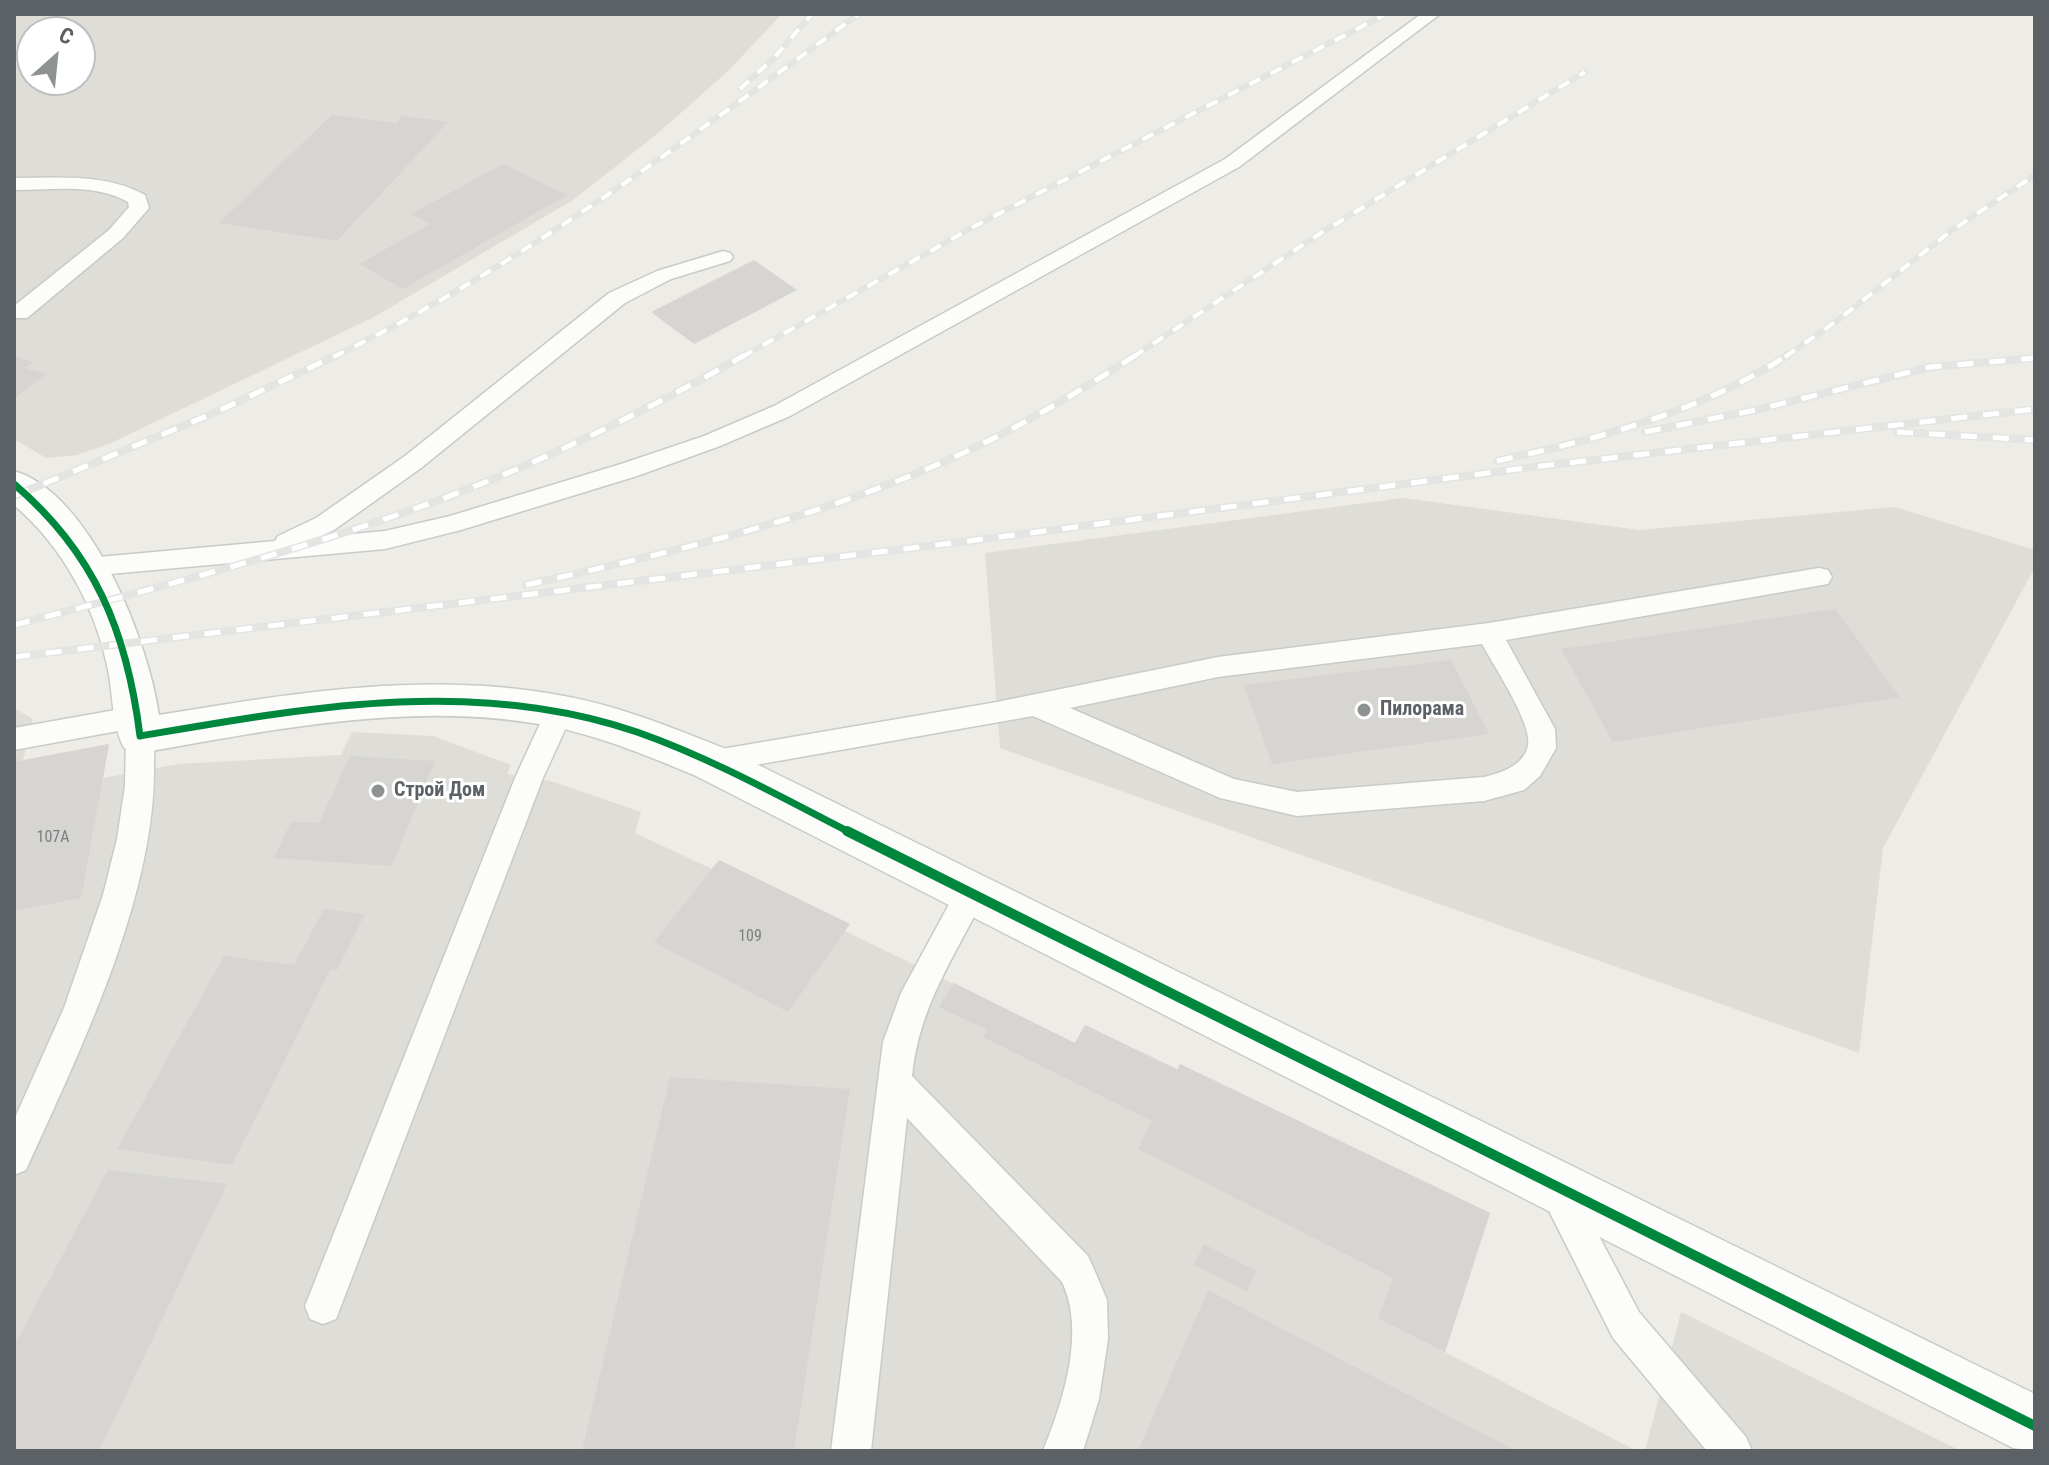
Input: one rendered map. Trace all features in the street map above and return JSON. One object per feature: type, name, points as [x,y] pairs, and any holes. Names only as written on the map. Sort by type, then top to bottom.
[{"type":"street","points":[[14,484],[49,516],[88,567],[124,644],[139,726],[416,698],[486,700],[560,710],[625,726],[710,762],[2035,1426]]},
{"type":"lane","points":[[88,567],[385,540],[452,524],[712,441],[782,411],[1232,163],[1432,14]]},
{"type":"lane","points":[[14,184],[107,187],[128,192],[138,199],[139,208],[116,234],[19,313]]},
{"type":"lane","points":[[235,552],[287,542],[325,524],[413,462],[607,305],[639,285],[723,257]]},
{"type":"lane","points":[[710,762],[1035,705],[1218,667],[1489,633],[1819,577]]},
{"type":"lane","points":[[1035,705],[1230,790],[1262,799],[1297,804],[1484,789],[1514,782],[1530,768],[1542,748],[1541,729],[1489,633]]},
{"type":"lane","points":[[323,1306],[529,778],[560,710]]},
{"type":"lane","points":[[14,739],[139,726],[140,771],[127,860],[110,920],[72,1023],[14,1158]]},
{"type":"lane","points":[[851,1451],[899,1042],[912,1003],[971,893]]},
{"type":"lane","points":[[893,1080],[1075,1269],[1089,1302],[1088,1350],[1070,1434],[1063,1451]]},
{"type":"lane","points":[[1555,1188],[1626,1325],[1732,1451]]},
{"type":"shaded area","points":[[14,14],[782,14],[726,73],[657,134],[573,200],[374,317],[111,443],[77,455],[46,458],[14,439]]},
{"type":"shaded area","points":[[1403,498],[1639,530],[1895,507],[2035,550],[2035,567],[1883,848],[1859,1053],[1000,748],[985,553]]},
{"type":"shaded area","points":[[14,708],[33,719],[23,760],[109,744],[103,778],[178,764],[341,755],[352,732],[433,736],[511,765],[507,774],[551,781],[641,812],[635,833],[712,869],[719,860],[850,924],[845,931],[1075,1043],[1085,1025],[1177,1069],[1180,1064],[1490,1213],[1445,1352],[1637,1451],[14,1451]]},
{"type":"shaded area","points":[[1681,1312],[1961,1451],[1645,1451]]},
{"type":"building","points":[[332,115],[396,123],[403,116],[448,122],[337,241],[219,223]]},
{"type":"building","points":[[503,164],[567,195],[403,289],[359,264],[430,224],[411,214]]},
{"type":"building","points":[[754,260],[797,290],[694,344],[651,312]]},
{"type":"building","points":[[14,356],[33,362],[25,368],[46,374],[14,399]]},
{"type":"building","points":[[1835,609],[1900,697],[1613,742],[1561,649]]},
{"type":"building","name":"Пилорама","points":[[1451,660],[1489,734],[1272,764],[1244,685]]},
{"type":"building","points":[[109,744],[81,898],[14,911],[14,762]]},
{"type":"building","name":"Строй Дом","points":[[350,756],[435,761],[392,866],[274,858],[291,822],[319,823]]},
{"type":"building","points":[[719,860],[850,924],[788,1012],[654,942]]},
{"type":"building","points":[[324,909],[365,914],[337,970],[330,970],[232,1165],[117,1149],[224,956],[294,965]]},
{"type":"building","points":[[954,983],[1075,1043],[1085,1025],[1178,1070],[1180,1064],[1490,1213],[1445,1352],[1378,1318],[1393,1278],[1138,1149],[1152,1121],[983,1037],[987,1030],[939,1007]]},
{"type":"building","points":[[670,1077],[850,1089],[794,1451],[582,1451]]},
{"type":"building","points":[[108,1170],[227,1184],[99,1451],[14,1451],[14,1346]]},
{"type":"building","points":[[1204,1244],[1256,1271],[1247,1292],[1194,1265]]},
{"type":"building","points":[[1208,1290],[1334,1356],[1516,1451],[1138,1451]]},
{"type":"railway","points":[[740,89],[774,58],[812,14]]},
{"type":"railway","points":[[336,356],[471,282],[604,198],[859,14]]},
{"type":"railway","points":[[742,357],[975,226],[1386,14]]},
{"type":"railway","points":[[1133,357],[1324,231],[1585,72]]},
{"type":"railway","points":[[1787,356],[1838,320],[1951,231],[2035,175]]},
{"type":"railway","points":[[14,625],[281,552],[439,500],[595,434],[745,355]]},
{"type":"railway","points":[[526,585],[733,535],[885,486],[1012,429],[1136,355]]},
{"type":"railway","points":[[14,496],[214,413],[336,356]]},
{"type":"railway","points":[[1497,461],[1610,433],[1684,408],[1720,393],[1787,356]]},
{"type":"railway","points":[[1645,432],[1756,410],[1930,367],[2035,358]]},
{"type":"railway","points":[[14,657],[961,542],[1541,466],[2035,409]]},
{"type":"railway","points":[[1897,432],[2035,440]]},
{"type":"cycle path","points":[[14,484],[66,534],[104,596],[128,665],[140,736],[359,703],[428,700],[496,703],[566,713],[636,732],[710,762],[2035,1426]]},
{"type":"place","name":"Пилорама","points":[[1364,710]]},
{"type":"place","name":"Строй Дом","points":[[378,791]]}]
